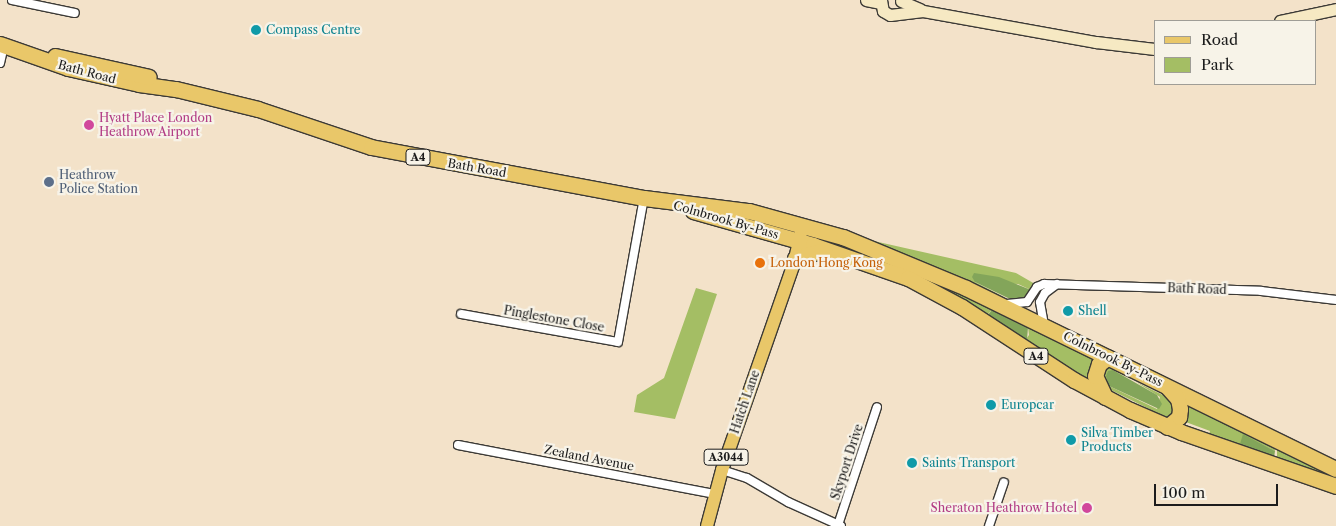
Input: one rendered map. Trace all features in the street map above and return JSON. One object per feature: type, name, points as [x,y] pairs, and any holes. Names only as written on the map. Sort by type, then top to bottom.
[{"type":"highway","name":"Bath Road","points":[[2,45],[30,53],[68,68],[139,84],[176,89],[258,110],[371,147],[666,202]]},
{"type":"highway","name":"Colnbrook By-Pass","points":[[666,202],[737,209],[799,224],[868,246],[1108,356],[1336,469]]},
{"type":"highway","name":"Colnbrook By-Pass","points":[[666,202],[829,250],[928,287],[1105,397],[1167,427],[1336,486]]},
{"type":"highway","points":[[795,258],[812,251],[829,250]]},
{"type":"highway","points":[[1105,397],[1095,376],[1097,368],[1108,356]]},
{"type":"highway","points":[[1167,386],[1178,399],[1180,409],[1179,417],[1167,427]]},
{"type":"main road","name":"Hatch Lane","points":[[786,279],[799,224]]},
{"type":"main road","name":"Hatch Lane","points":[[707,526],[722,470],[786,279],[795,258],[794,239]]},
{"type":"street","points":[[16,0],[75,13]]},
{"type":"street","points":[[866,0],[881,1],[886,13],[900,4],[923,11],[1066,37],[1154,49]]},
{"type":"street","points":[[1285,20],[1336,9]]},
{"type":"street","points":[[0,63],[2,45]]},
{"type":"street","name":"Pinglestone Close","points":[[461,314],[618,342],[644,198]]},
{"type":"street","points":[[1044,326],[1040,302],[1045,293],[1057,284]]},
{"type":"street","name":"Bath Road","points":[[998,304],[1027,302],[1039,286],[1057,284],[1261,291],[1336,300]]},
{"type":"street","name":"Skyport Drive","points":[[722,470],[747,478],[788,502],[840,525],[877,407]]},
{"type":"street","name":"Zealand Avenue","points":[[458,445],[715,494]]},
{"type":"street","points":[[989,526],[1004,482]]},
{"type":"green space","points":[[809,233],[894,261],[1098,358],[1089,381],[1024,342],[1029,335],[1028,327],[993,309],[986,316],[880,260],[804,235]]},
{"type":"green space","points":[[865,239],[1016,273],[1035,284],[1031,290],[1018,284],[975,282],[1006,298]]},
{"type":"green space","points":[[974,273],[999,277],[1031,290],[1022,299],[1010,299],[975,282],[972,277]]},
{"type":"green space","points":[[696,288],[717,294],[675,419],[634,412],[637,395],[664,378]]},
{"type":"green space","points":[[993,309],[1028,327],[1027,340],[1024,342],[986,317]]},
{"type":"green space","points":[[1105,365],[1117,368],[1131,379],[1113,370],[1109,386],[1157,409],[1160,397],[1136,382],[1173,400],[1173,418],[1159,418],[1149,409],[1105,387],[1099,376]]},
{"type":"green space","points":[[1113,370],[1157,395],[1162,404],[1159,409],[1109,386],[1106,376],[1108,371]]},
{"type":"green space","points":[[1184,401],[1275,444],[1275,451],[1243,435],[1267,455],[1208,437],[1210,431],[1183,421]]},
{"type":"green space","points":[[1243,434],[1275,451],[1274,458],[1240,444]]},
{"type":"green space","points":[[1277,447],[1336,474],[1336,480],[1277,459]]},
{"type":"place","name":"Compass Centre","points":[[256,30]]},
{"type":"place","name":"Hyatt Place London Heathrow Airport","points":[[89,125]]},
{"type":"place","name":"Heathrow Police Station","points":[[49,182]]},
{"type":"place","name":"London Hong Kong","points":[[760,263]]},
{"type":"place","name":"Shell","points":[[1068,311]]},
{"type":"place","name":"Europcar","points":[[991,405]]},
{"type":"place","name":"Silva Timber Products","points":[[1071,440]]},
{"type":"place","name":"Saints Transport","points":[[912,463]]},
{"type":"place","name":"Sheraton Heathrow Hotel","points":[[1087,508]]}]
